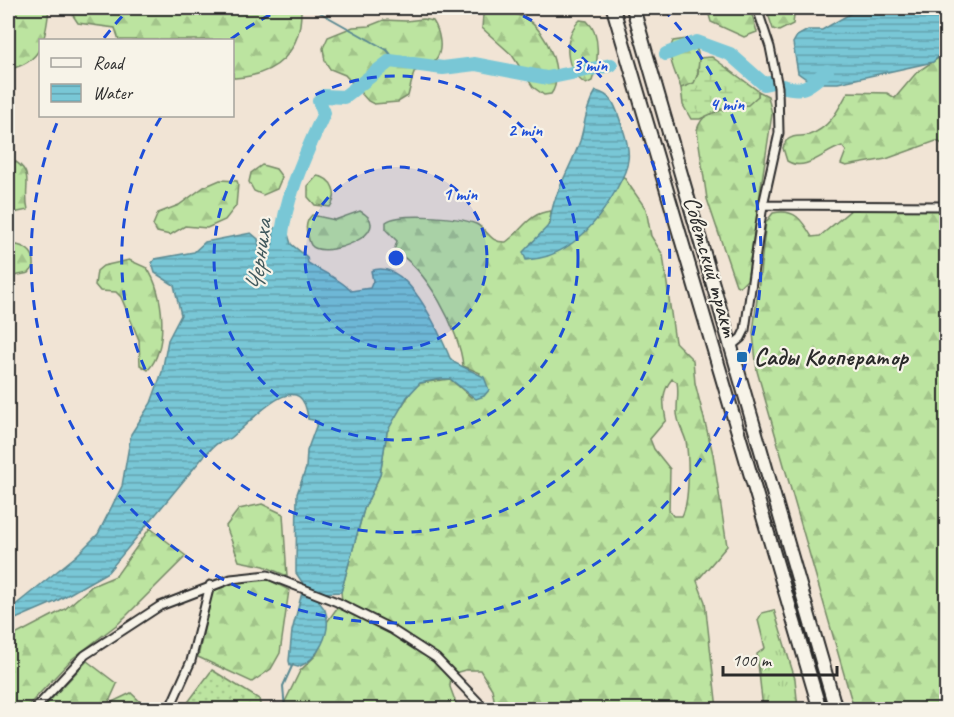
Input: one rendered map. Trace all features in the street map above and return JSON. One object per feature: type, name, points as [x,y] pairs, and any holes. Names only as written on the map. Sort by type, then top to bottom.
[{"type":"highway","name":"Советский тракт","points":[[613,8],[820,710]]},
{"type":"highway","name":"Советский тракт","points":[[633,8],[836,710]]},
{"type":"street","points":[[730,347],[745,330],[763,205],[778,133],[778,87],[770,47],[757,8]]},
{"type":"street","points":[[763,205],[946,206]]},
{"type":"street","points":[[34,710],[85,655],[160,606],[210,585],[248,575],[268,575],[301,586],[391,629],[436,658],[486,710]]},
{"type":"street","points":[[169,710],[191,661],[210,585]]},
{"type":"green space","points":[[8,8],[49,8],[44,39],[39,39],[39,49],[28,62],[8,69]]},
{"type":"green space","points":[[68,8],[301,8],[297,37],[284,58],[264,72],[234,78],[234,39],[119,39],[115,28],[78,23]]},
{"type":"green space","points":[[707,8],[750,8],[757,32],[744,37],[711,22]]},
{"type":"green space","points":[[766,8],[795,8],[793,24],[779,31],[773,29]]},
{"type":"green space","points":[[499,11],[526,19],[547,42],[555,64],[556,75],[551,94],[544,95],[533,87],[512,55],[482,28],[483,15]]},
{"type":"green space","points":[[384,20],[433,21],[440,40],[440,50],[432,63],[414,72],[408,96],[398,102],[374,104],[368,101],[345,75],[330,69],[325,61],[323,48],[328,37],[353,27],[369,26]]},
{"type":"green space","points":[[580,20],[587,21],[592,27],[597,41],[594,74],[592,81],[586,84],[573,71],[568,54],[570,35]]},
{"type":"green space","points":[[687,39],[696,47],[699,66],[694,84],[681,88],[670,52],[673,41]]},
{"type":"green space","points":[[946,53],[946,150],[941,143],[936,141],[886,159],[846,166],[841,164],[846,151],[842,146],[808,163],[794,164],[787,161],[783,148],[786,141],[794,137],[809,135],[823,128],[833,118],[848,92],[887,93],[895,98],[917,72]]},
{"type":"green space","points":[[712,57],[758,91],[758,96],[748,105],[724,108],[700,119],[691,119],[683,105],[681,88],[694,83],[698,74],[699,58]]},
{"type":"green space","points":[[758,91],[768,96],[772,114],[747,280],[740,287],[736,285],[707,199],[697,130],[707,115],[742,105],[758,96]]},
{"type":"green space","points":[[8,157],[23,168],[26,174],[28,210],[8,214]]},
{"type":"green space","points":[[262,165],[276,169],[282,177],[277,189],[263,195],[254,191],[249,182],[251,173]]},
{"type":"green space","points":[[317,176],[327,180],[333,188],[334,197],[330,207],[315,205],[308,197],[308,186]]},
{"type":"green space","points":[[623,176],[646,209],[651,236],[663,255],[675,342],[693,360],[695,383],[713,454],[727,546],[697,581],[705,602],[717,709],[496,709],[492,689],[480,670],[465,670],[451,674],[450,687],[457,706],[464,709],[281,710],[300,671],[316,655],[325,634],[327,622],[342,601],[341,592],[364,509],[380,475],[387,432],[392,421],[413,389],[420,383],[450,379],[471,397],[480,373],[463,366],[455,336],[439,301],[418,271],[394,251],[397,241],[386,230],[386,222],[416,216],[457,219],[476,224],[492,238],[506,242],[531,219],[543,212],[551,211],[546,230],[531,243],[546,256],[561,249],[583,233],[600,214]],"holes":[[[672,379],[677,382],[677,414],[686,441],[688,469],[688,490],[682,516],[673,516],[669,510],[670,469],[654,449],[650,439],[666,420],[664,393]]]},
{"type":"green space","points":[[220,180],[237,181],[238,184],[236,206],[225,220],[207,228],[185,226],[170,235],[157,232],[153,225],[158,213],[179,205],[204,187]]},
{"type":"green space","points":[[866,205],[946,208],[946,709],[854,709],[757,371],[753,333],[766,222],[773,213],[787,212],[801,221],[812,237],[820,236],[851,210]]},
{"type":"green space","points":[[360,211],[370,219],[370,227],[365,235],[355,242],[329,249],[318,249],[311,245],[306,227],[312,215],[335,220]]},
{"type":"green space","points":[[17,245],[30,252],[34,267],[29,273],[8,277],[8,246]]},
{"type":"green space","points":[[129,260],[147,268],[153,278],[160,305],[162,319],[159,348],[148,370],[140,365],[139,340],[121,297],[116,292],[100,291],[95,285],[97,271],[103,266]]},
{"type":"green space","points":[[262,504],[283,514],[287,576],[264,566],[239,561],[226,526],[239,509]]},
{"type":"green space","points":[[150,528],[186,556],[119,623],[72,659],[25,709],[8,709],[8,645],[15,635],[65,609],[92,586],[116,576]]},
{"type":"green space","points":[[248,577],[269,580],[289,590],[280,653],[271,669],[252,682],[198,657],[212,593],[228,581]]},
{"type":"green space","points":[[774,610],[795,679],[798,709],[763,709],[757,654],[765,648],[758,620],[762,613]]},
{"type":"green space","points":[[87,661],[117,684],[108,704],[131,693],[148,709],[42,709]]},
{"type":"green space","points":[[212,670],[259,699],[261,709],[183,709]]},
{"type":"water","points":[[860,8],[934,8],[940,22],[945,50],[933,62],[838,83],[812,83],[798,73],[793,43],[797,36],[808,30],[822,30]]},
{"type":"water","points":[[596,91],[609,98],[618,115],[628,150],[625,172],[600,215],[580,237],[556,253],[526,260],[523,252],[550,224],[554,203],[580,141],[588,109]]},
{"type":"water","points":[[282,226],[287,231],[291,244],[307,257],[308,263],[337,279],[351,291],[370,288],[373,281],[371,271],[384,269],[397,275],[420,299],[450,358],[455,363],[484,377],[489,390],[484,396],[476,399],[450,379],[441,379],[420,383],[407,397],[387,432],[380,475],[364,509],[341,592],[321,593],[318,598],[327,618],[322,644],[312,658],[305,663],[298,667],[290,665],[292,631],[304,585],[296,573],[297,494],[306,468],[307,451],[318,421],[308,419],[304,402],[296,395],[286,395],[274,401],[231,438],[214,446],[108,572],[55,602],[11,621],[8,611],[76,556],[98,534],[122,486],[131,434],[151,403],[162,372],[168,340],[181,315],[174,285],[155,273],[152,263],[155,259],[194,252],[205,242],[251,233],[258,239],[260,250],[265,253],[272,245],[274,228]]},
{"type":"waterway","points":[[312,8],[387,50],[397,62]]},
{"type":"waterway","name":"Черниха","points":[[666,54],[697,42],[730,54],[764,84],[769,83]]},
{"type":"waterway","name":"Черниха","points":[[281,243],[291,193],[324,113],[319,101],[324,96],[344,97],[390,61],[443,68],[475,64],[547,78],[611,65]]},
{"type":"waterway","name":"Черниха","points":[[782,86],[802,88],[827,71]]},
{"type":"waterway","points":[[285,710],[283,686],[293,664]]},
{"type":"place","name":"Сады Кооператор","points":[[742,357]]}]
